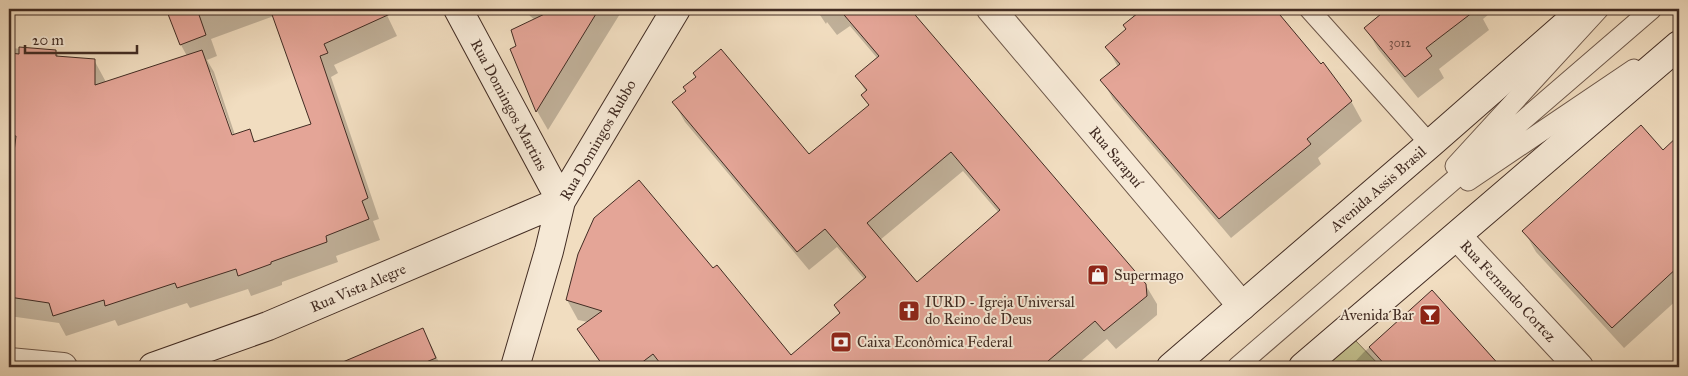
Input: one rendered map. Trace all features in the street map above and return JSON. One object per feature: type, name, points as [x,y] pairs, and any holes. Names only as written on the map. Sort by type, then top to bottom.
[{"type":"street","name":"Rua Domingos Martins","points":[[458,9],[561,201]]},
{"type":"street","name":"Rua Domingos Rubbo","points":[[516,367],[561,201],[676,9]]},
{"type":"street","name":"Rua Sarapuí","points":[[991,9],[1242,306]]},
{"type":"street","name":"Avenida Assis Brasil","points":[[1171,367],[1584,9]]},
{"type":"street","points":[[1303,367],[1679,45]]},
{"type":"street","name":"Rua Vista Alegre","points":[[153,367],[268,326],[561,201]]},
{"type":"street","name":"Rua Fernando Cortez","points":[[1457,236],[1579,367]]},
{"type":"street","points":[[9,362],[63,367]]},
{"type":"lane","points":[[1309,9],[1430,144]]},
{"type":"lane","points":[[1395,231],[1599,9]]},
{"type":"lane","points":[[1237,367],[1652,9]]},
{"type":"lane","points":[[1395,231],[1679,38]]},
{"type":"shaded area","points":[[1355,340],[1381,367],[1325,367]]},
{"type":"building","points":[[166,9],[197,9],[206,35],[180,45]]},
{"type":"building","points":[[270,9],[401,9],[324,44],[328,53],[320,56],[368,198],[362,201],[369,219],[326,236],[327,242],[238,276],[236,269],[177,288],[175,283],[105,306],[104,300],[53,316],[49,303],[9,297],[9,191],[16,136],[9,135],[9,53],[19,54],[19,47],[56,50],[56,56],[95,59],[95,85],[202,50],[232,135],[250,129],[254,142],[311,124]]},
{"type":"building","points":[[555,9],[599,9],[536,112],[510,49],[516,46],[511,30]]},
{"type":"building","points":[[839,9],[910,9],[1146,284],[1147,296],[1104,331],[1095,321],[1041,367],[663,367],[653,354],[636,367],[604,367],[577,329],[602,311],[566,300],[578,254],[594,218],[639,180],[713,268],[717,265],[791,355],[840,313],[834,305],[866,277],[825,229],[797,252],[672,102],[686,91],[683,87],[696,77],[693,73],[721,49],[809,154],[869,105],[861,95],[867,90],[855,76],[879,56]],"holes":[[[951,152],[1000,210],[917,282],[867,223]]]},
{"type":"building","points":[[1143,9],[1275,9],[1321,64],[1323,62],[1352,101],[1307,139],[1311,144],[1219,219],[1100,80],[1120,64],[1105,47],[1126,29],[1123,25]]},
{"type":"building","points":[[1387,9],[1477,9],[1426,48],[1432,56],[1405,77],[1364,28]]},
{"type":"building","points":[[1641,125],[1663,150],[1679,135],[1679,266],[1612,328],[1522,231]]},
{"type":"building","points":[[1432,290],[1501,367],[1387,367],[1369,347]]},
{"type":"building","points":[[423,328],[436,358],[414,367],[331,367]]},
{"type":"place","name":"Supermago","points":[[1098,275]]},
{"type":"place","name":"IURD - Igreja Universal do Reino de Deus","points":[[909,311]]},
{"type":"place","name":"Avenida Bar","points":[[1430,315]]},
{"type":"place","name":"Caixa Econômica Federal","points":[[841,342]]}]
